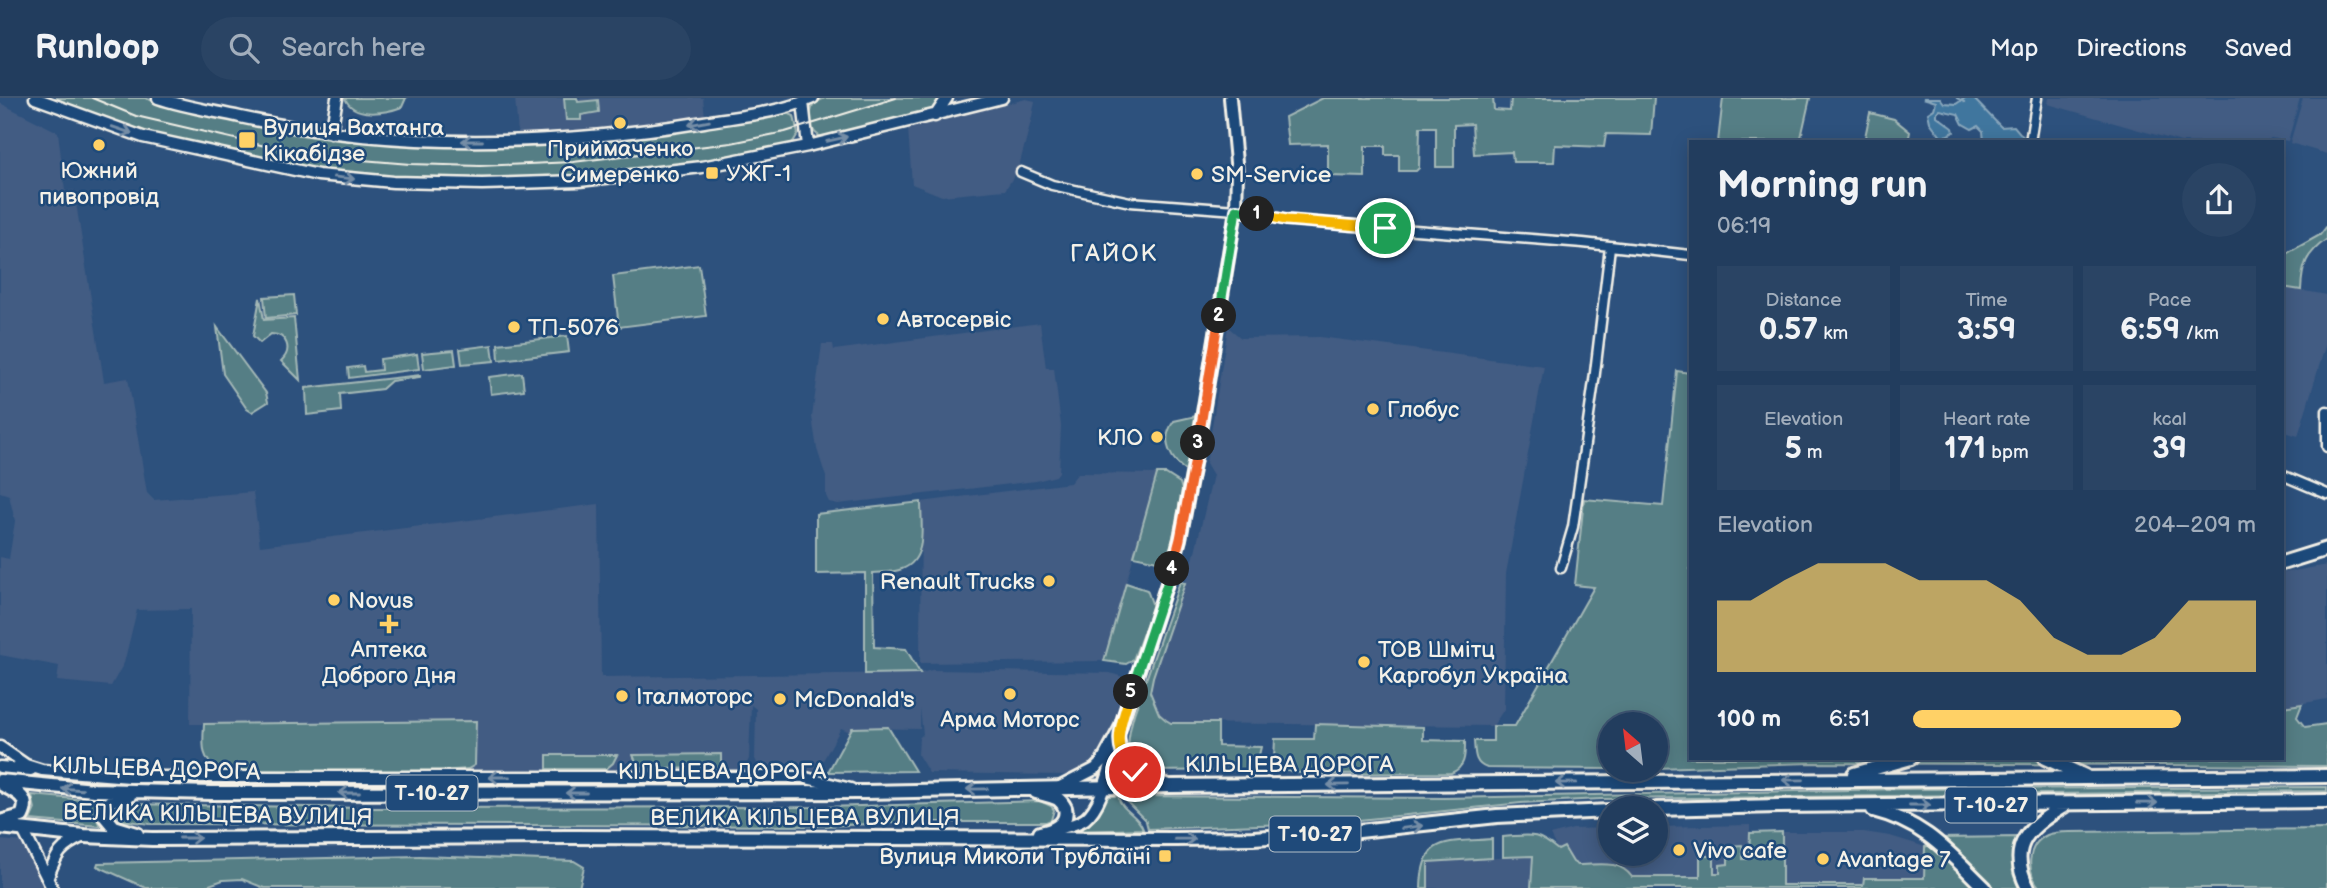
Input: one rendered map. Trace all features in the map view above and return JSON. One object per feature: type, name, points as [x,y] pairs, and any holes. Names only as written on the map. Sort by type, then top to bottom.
[{"type":"highway","points":[[2284,563],[2327,549]]},
{"type":"highway","points":[[1836,779],[1904,760]]},
{"type":"highway","points":[[2049,760],[2088,778]]},
{"type":"highway","name":"КІЛЬЦЕВА ДОРОГА","points":[[0,783],[150,792],[865,792],[1171,786],[2327,776]]},
{"type":"highway","points":[[0,783],[20,793],[25,801],[25,809],[22,816],[0,825]]},
{"type":"highway","points":[[1019,838],[1054,830],[1065,820],[1064,804],[1057,799],[1023,788]]},
{"type":"highway","points":[[150,792],[109,801],[104,808],[104,815],[114,827],[152,838]]},
{"type":"highway","name":"Т-10-27","points":[[1668,809],[2327,801]]},
{"type":"highway","points":[[2028,888],[2020,872],[2019,853],[2024,837],[2035,824],[2068,804]]},
{"type":"highway","points":[[1856,805],[1893,815],[1922,829],[1985,888]]},
{"type":"highway","name":"ВЕЛИКА КІЛЬЦЕВА ВУЛИЦЯ","points":[[0,825],[84,836],[152,838],[1253,838],[1403,828],[1538,813],[1598,811]]},
{"type":"main road","points":[[1054,830],[1086,818],[1099,801],[1180,539],[1236,210],[1237,173],[1230,98]]},
{"type":"main road","points":[[1119,734],[1121,754],[1128,767],[1171,786]]},
{"type":"main road","points":[[1058,788],[1095,769],[1119,734]]},
{"type":"street","points":[[35,98],[143,137],[318,175],[393,182],[482,184],[579,181],[702,167],[808,146],[1002,98]]},
{"type":"street","points":[[158,98],[259,121],[331,132],[413,140],[555,139],[680,126],[763,112],[808,100],[808,146]]},
{"type":"street","points":[[331,132],[337,98]]},
{"type":"street","points":[[934,116],[947,98]]},
{"type":"street","points":[[2030,140],[2037,98]]},
{"type":"street","points":[[1021,172],[1052,185],[1130,202],[1236,210],[1286,220],[1689,255]]},
{"type":"street","points":[[1561,568],[1573,527],[1610,247]]},
{"type":"street","points":[[2327,411],[2327,447]]},
{"type":"street","points":[[2284,476],[2327,494]]},
{"type":"street","points":[[0,747],[26,765],[42,770]]},
{"type":"street","points":[[0,767],[88,775],[170,777],[802,777],[865,792]]},
{"type":"street","points":[[23,830],[52,888]]},
{"type":"street","points":[[48,877],[61,849],[84,836]]},
{"type":"shaded area","points":[[515,98],[703,98],[705,117],[583,132],[518,134]]},
{"type":"shaded area","points":[[1923,98],[1940,98],[1944,103],[1956,104],[1965,98],[1973,98],[2001,127],[2014,126],[2025,140],[1984,140],[1983,131],[1978,126],[1972,129],[1963,124],[1958,114],[1940,110],[1937,116],[1953,128],[1954,132],[1942,138],[1930,122],[1928,113],[1934,109],[1936,102]]},
{"type":"shaded area","points":[[2049,98],[2300,98],[2288,141],[2271,138],[2174,140],[2048,104]]},
{"type":"shaded area","points":[[2303,98],[2327,98],[2327,154],[2290,143]]},
{"type":"shaded area","points":[[1026,99],[1035,101],[1031,121],[1018,170],[1005,190],[942,196],[912,184],[908,129]]},
{"type":"shaded area","points":[[0,103],[58,132],[65,191],[74,190],[104,382],[128,378],[147,493],[154,500],[253,492],[260,546],[599,504],[601,677],[920,673],[932,670],[1110,673],[1126,678],[1129,683],[1100,760],[1081,772],[1069,775],[929,773],[918,755],[919,738],[923,734],[920,709],[920,729],[853,728],[850,732],[841,728],[820,766],[813,773],[762,773],[755,759],[756,709],[751,705],[749,759],[745,767],[734,772],[546,769],[429,772],[219,770],[207,761],[203,751],[204,724],[190,724],[191,609],[137,610],[124,663],[111,686],[57,681],[59,666],[0,655],[0,557],[9,559],[15,521],[9,495],[0,492]]},
{"type":"shaded area","points":[[2284,287],[2327,295],[2327,340],[2298,436],[2284,432]]},
{"type":"shaded area","points":[[1040,323],[1046,368],[1054,368],[1061,426],[1059,472],[1056,476],[1036,481],[838,504],[829,502],[812,417],[822,344],[833,344],[834,350]]},
{"type":"shaded area","points":[[1228,327],[1241,338],[1320,337],[1544,366],[1506,574],[1504,709],[1493,726],[1171,723],[1159,714],[1150,692],[1194,556],[1213,475],[1206,463]]},
{"type":"shaded area","points":[[1078,473],[1157,474],[1104,661],[920,663],[921,502],[1070,483]]},
{"type":"shaded area","points":[[2327,565],[2327,699],[2284,707],[2284,573]]},
{"type":"shaded area","points":[[1750,825],[1750,871],[1740,877],[1571,877],[1550,835],[1573,829],[1598,828],[1598,866],[1668,866],[1668,827]]},
{"type":"shaded area","points":[[1782,832],[1864,832],[1913,843],[1925,847],[1925,878],[1864,878],[1864,885],[1782,885]]},
{"type":"shaded area","points":[[0,840],[24,842],[47,888],[0,888]]},
{"type":"shaded area","points":[[1533,856],[1531,888],[1428,888],[1428,862]]},
{"type":"green space","points":[[45,98],[145,98],[171,107],[296,133],[355,141],[453,146],[521,146],[622,139],[785,112],[794,116],[798,134],[791,145],[616,171],[527,178],[404,178],[318,170],[218,151],[135,130]]},
{"type":"green space","points":[[345,98],[406,98],[402,107],[370,113],[355,109]]},
{"type":"green space","points":[[564,98],[577,98],[578,102],[598,100],[599,112],[581,115],[581,120],[566,120]]},
{"type":"green space","points":[[825,98],[942,98],[934,110],[824,138],[812,128],[810,118],[814,103]]},
{"type":"green space","points":[[1323,98],[1493,98],[1494,110],[1510,111],[1511,98],[1654,98],[1651,135],[1606,134],[1604,147],[1555,145],[1554,162],[1513,162],[1512,152],[1474,154],[1472,124],[1454,125],[1454,167],[1436,167],[1436,127],[1420,127],[1419,168],[1416,171],[1399,171],[1399,155],[1385,155],[1385,146],[1365,146],[1365,177],[1328,176],[1328,144],[1288,145],[1285,117]]},
{"type":"green space","points":[[1723,98],[1810,98],[1800,140],[1718,140]]},
{"type":"green space","points":[[1870,113],[1894,119],[1910,132],[1908,140],[1864,140]]},
{"type":"green space","points":[[2327,226],[2327,239],[2306,261],[2301,290],[2284,287],[2284,255],[2320,235]]},
{"type":"green space","points":[[699,265],[706,316],[619,327],[613,276]]},
{"type":"green space","points":[[294,295],[296,315],[266,318],[264,297]]},
{"type":"green space","points":[[260,298],[264,320],[294,318],[300,380],[281,361],[287,348],[281,337],[271,334],[260,343],[253,336]]},
{"type":"green space","points":[[217,327],[266,393],[268,402],[252,412],[247,409],[223,374]]},
{"type":"green space","points":[[567,336],[569,352],[499,360],[498,344]]},
{"type":"green space","points":[[492,345],[494,361],[462,364],[460,349]]},
{"type":"green space","points":[[454,350],[456,365],[424,369],[422,353]]},
{"type":"green space","points":[[417,354],[419,369],[349,378],[348,368],[363,366],[364,372],[381,370],[380,359]]},
{"type":"green space","points":[[1677,371],[1689,373],[1689,760],[2284,760],[2284,707],[2302,704],[2297,717],[2305,727],[2327,724],[2327,766],[1812,763],[1668,768],[1668,712],[1598,712],[1598,769],[1487,768],[1476,758],[1474,741],[1493,741],[1493,726],[1515,726],[1594,587],[1575,585],[1584,499],[1663,506]]},
{"type":"green space","points":[[522,373],[524,390],[491,394],[489,377]]},
{"type":"green space","points":[[420,375],[391,381],[382,389],[340,394],[341,411],[307,415],[306,388]]},
{"type":"green space","points":[[1196,416],[1189,473],[1172,457],[1167,436],[1174,421]]},
{"type":"green space","points":[[1157,474],[1166,474],[1180,483],[1183,493],[1170,550],[1157,561],[1134,556]]},
{"type":"green space","points":[[921,502],[922,530],[916,558],[899,570],[873,573],[874,647],[906,649],[920,673],[865,674],[865,573],[816,574],[816,514]]},
{"type":"green space","points":[[1180,582],[1185,583],[1150,692],[1159,714],[1171,723],[1218,723],[1218,746],[1261,747],[1257,763],[1247,770],[1147,771],[1133,761],[1130,754],[1128,747],[1134,714]]},
{"type":"green space","points":[[1126,583],[1147,590],[1153,606],[1133,660],[1126,664],[1104,661]]},
{"type":"green space","points":[[476,721],[475,765],[468,769],[429,772],[219,770],[208,761],[203,744],[204,724]]},
{"type":"green space","points":[[1315,724],[1423,727],[1423,740],[1465,741],[1464,760],[1460,767],[1451,773],[1314,774],[1292,771],[1278,764],[1274,759],[1275,739],[1314,739]]},
{"type":"green space","points":[[888,727],[915,771],[828,772],[852,728]]},
{"type":"green space","points":[[721,754],[721,768],[644,769],[637,764],[633,755]]},
{"type":"green space","points":[[547,755],[617,755],[606,769],[547,769]]},
{"type":"green space","points":[[2327,787],[2327,791],[1668,798],[1668,796],[1598,796],[1598,799],[1521,803],[1340,822],[1148,829],[1146,821],[1124,799],[1124,796],[1444,798],[1903,789]]},
{"type":"green space","points":[[32,795],[97,801],[94,813],[100,826],[30,820],[35,809]]},
{"type":"green space","points":[[1104,796],[1118,796],[1143,829],[1082,831],[1081,827],[1088,823]]},
{"type":"green space","points":[[1040,801],[1054,810],[1051,820],[824,826],[150,824],[121,820],[117,814],[120,806],[125,804],[367,808],[823,807]]},
{"type":"green space","points":[[2327,829],[2327,888],[2040,888],[2032,874],[2030,859],[2040,839],[2056,833]]},
{"type":"green space","points":[[1782,832],[1782,885],[1863,885],[1864,878],[1924,878],[1925,847],[1931,844],[1975,888],[1531,888],[1533,856],[1503,857],[1503,837],[1532,836],[1544,840],[1558,850],[1564,847],[1573,862],[1578,865],[1616,866],[1632,877],[1700,877],[1700,856],[1714,858],[1714,873],[1720,873],[1720,865],[1728,864],[1728,846],[1742,845],[1743,859],[1749,859],[1750,833]]},
{"type":"green space","points":[[2019,837],[2012,862],[2019,888],[1993,888],[1960,853],[1938,838]]},
{"type":"green space","points":[[1492,839],[1492,858],[1428,862],[1428,888],[1421,888],[1426,858],[1432,850],[1450,842]]},
{"type":"green space","points":[[420,856],[574,861],[584,867],[579,888],[264,888],[242,879],[223,880],[201,888],[146,888],[97,866],[98,863]]},
{"type":"waterway","points":[[1957,98],[1964,102]]},
{"type":"tram line","points":[[92,98],[136,116],[265,146],[350,159],[480,166],[573,162],[731,143],[785,132],[896,98]]},
{"type":"place","name":"Приймаченко Симеренко","points":[[620,123]]},
{"type":"place","name":"Вулиця Вахтанга Кікабідзе","points":[[247,140]]},
{"type":"place","name":"Южний пивопровід","points":[[99,145]]},
{"type":"place","name":"УЖГ-1","points":[[712,173]]},
{"type":"place","name":"SM-Service","points":[[1197,174]]},
{"type":"place","name":"Автосервіс","points":[[883,319]]},
{"type":"place","name":"ТП-5076","points":[[514,327]]},
{"type":"place","name":"Глобус","points":[[1373,409]]},
{"type":"place","name":"КЛО","points":[[1157,437]]},
{"type":"place","name":"Renault Trucks","points":[[1049,581]]},
{"type":"place","name":"Novus","points":[[334,600]]},
{"type":"place","name":"Аптека Доброго Дня","points":[[389,624]]},
{"type":"place","name":"ТОВ Шмітц Каргобул Україна","points":[[1364,662]]},
{"type":"place","name":"Арма Моторс","points":[[1010,694]]},
{"type":"place","name":"Італмоторс","points":[[622,696]]},
{"type":"place","name":"McDonald's","points":[[780,699]]},
{"type":"place","name":"Vivo cafe","points":[[1679,850]]},
{"type":"place","name":"Вулиця Миколи Трублаїні","points":[[1165,856]]},
{"type":"place","name":"Avantage 7","points":[[1823,859]]},
{"type":"district","name":"ГАЙОК","points":[[1114,253]]},
{"type":"route","points":[[1135,772],[1128,767],[1121,754],[1118,740],[1120,728],[1180,539],[1236,210],[1286,220],[1385,228]]}]
